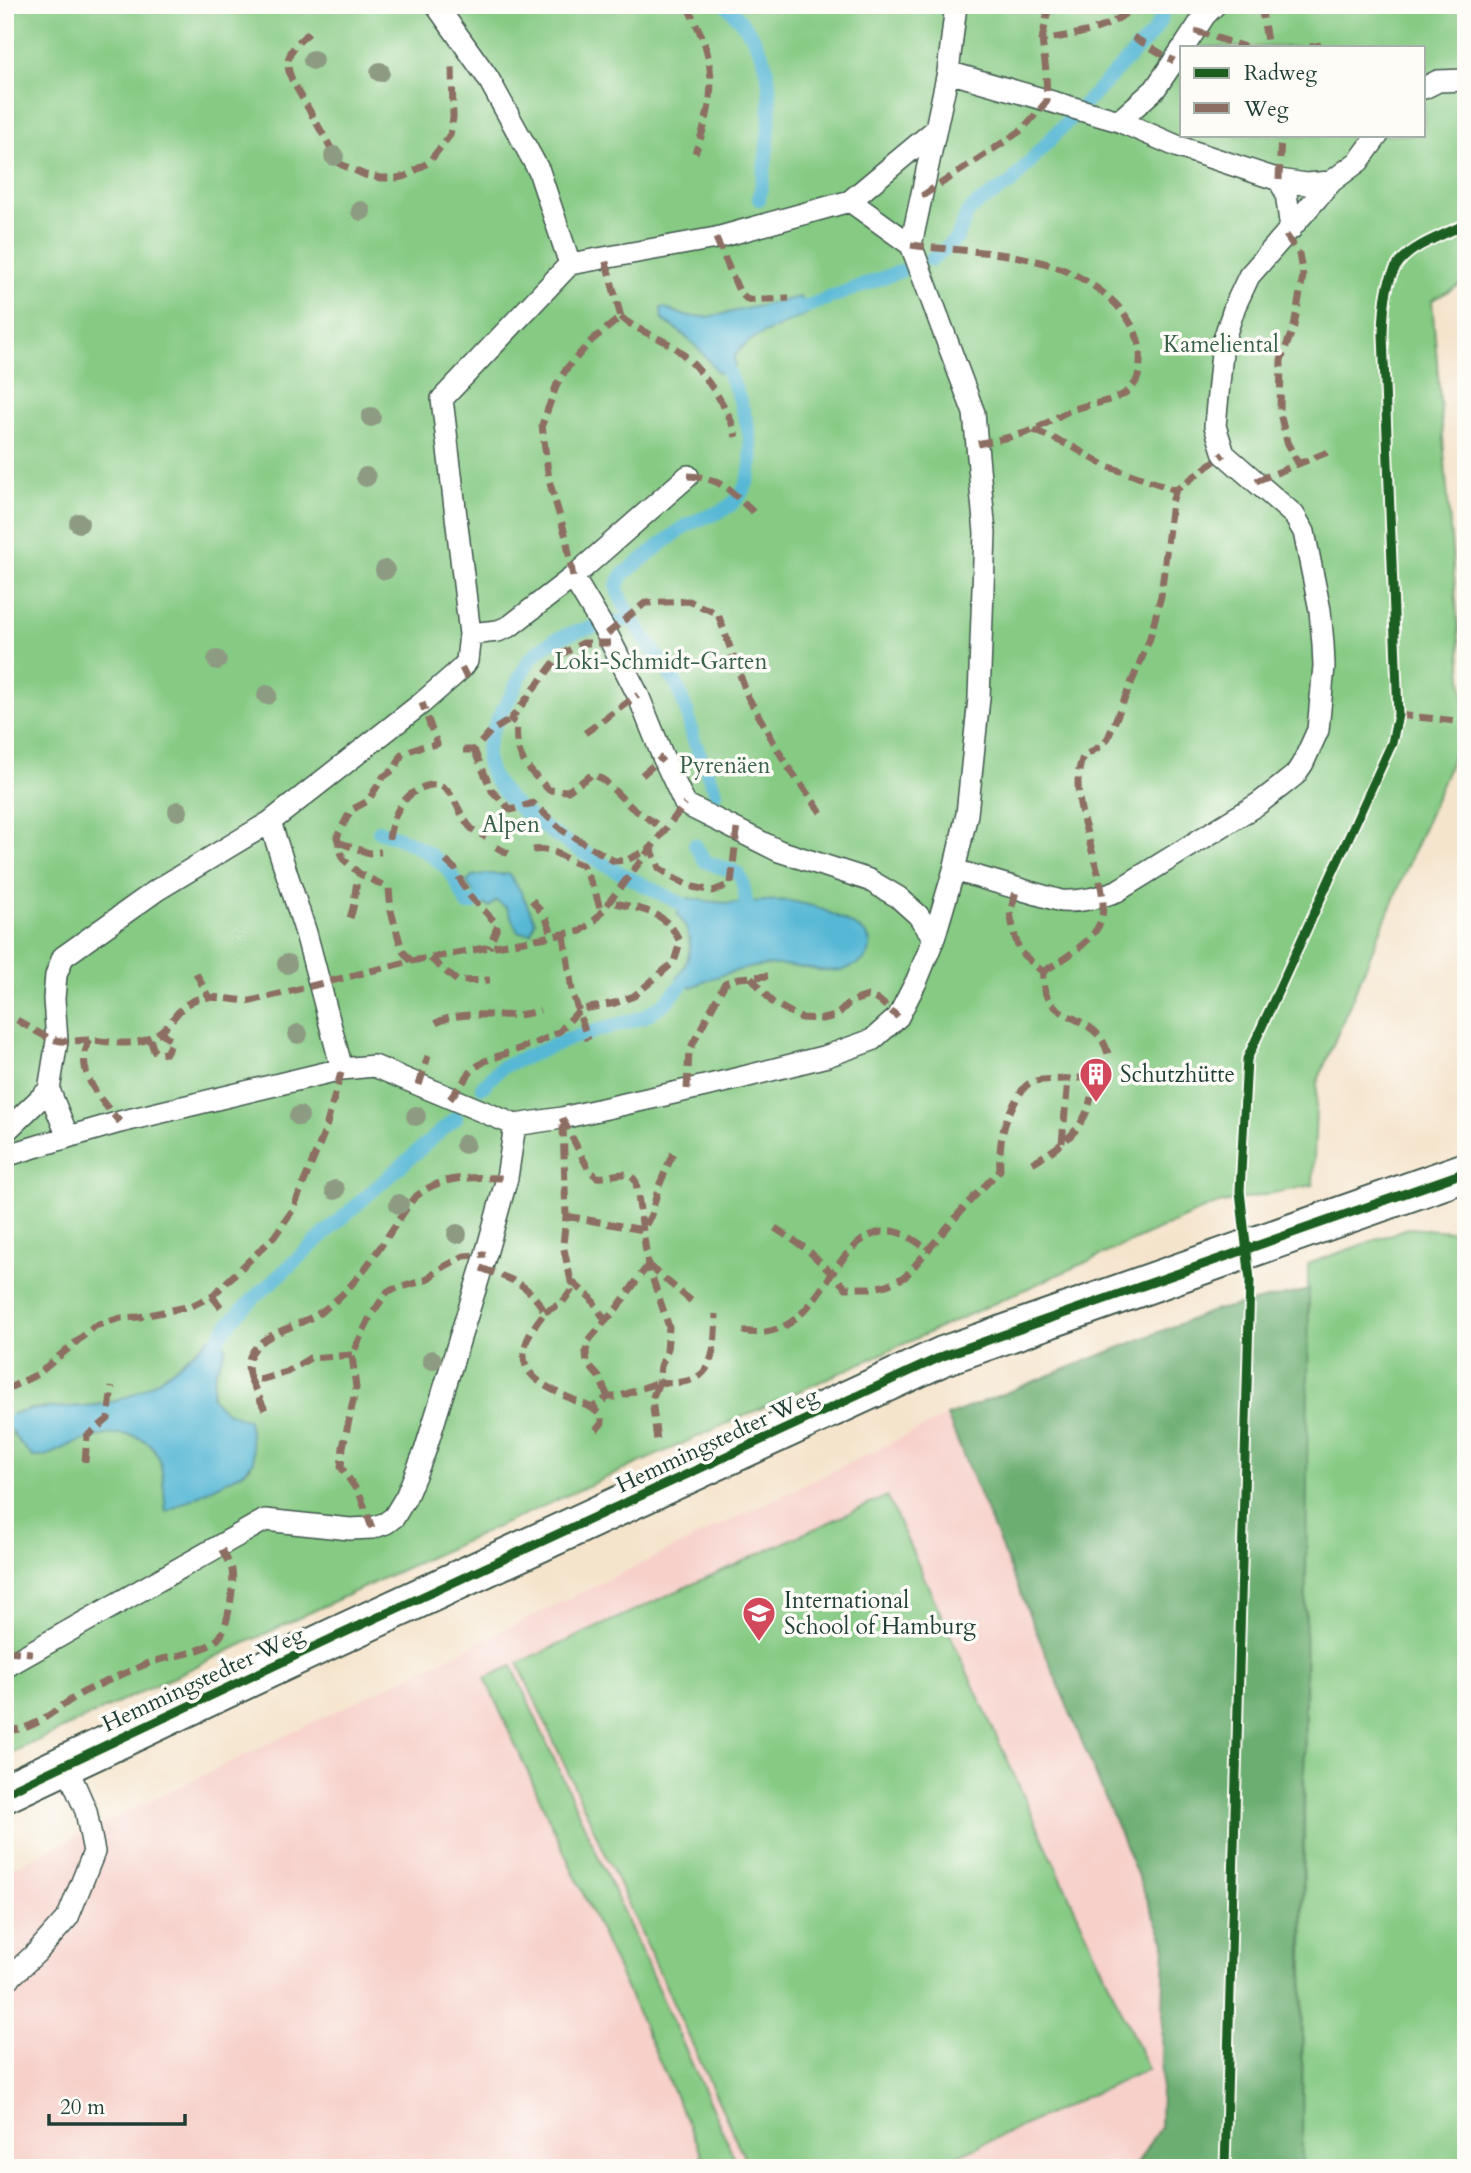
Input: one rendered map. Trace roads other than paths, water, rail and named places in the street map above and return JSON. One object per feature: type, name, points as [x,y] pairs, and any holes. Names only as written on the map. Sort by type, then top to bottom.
[{"type":"street","name":"Hemmingstedter Weg","points":[[5,1793],[943,1356],[1466,1172]]},
{"type":"lane","points":[[436,5],[488,78],[540,171],[570,264]]},
{"type":"lane","points":[[5,1156],[120,1122],[342,1069],[374,1066],[515,1125],[562,1118],[827,1056],[873,1040],[898,1017],[934,938],[954,870],[967,814],[979,698],[985,533],[974,414],[911,245],[948,72],[956,5]]},
{"type":"lane","points":[[1184,46],[1215,5]]},
{"type":"lane","points":[[1115,120],[1155,89],[1180,52]]},
{"type":"lane","points":[[948,72],[1115,120],[1179,147],[1279,180],[1306,184],[1331,182]]},
{"type":"lane","points":[[1426,87],[1438,80],[1466,80]]},
{"type":"lane","points":[[68,1138],[49,1090],[57,1041],[54,999],[56,975],[63,957],[158,890],[270,822],[422,703],[467,661],[470,634],[442,399],[570,264],[716,238],[850,201],[935,130]]},
{"type":"lane","points":[[954,870],[1061,901],[1076,902],[1102,897],[1117,891],[1258,804],[1295,775],[1310,751],[1318,730],[1324,666],[1320,610],[1304,532],[1294,515],[1224,454],[1215,426],[1223,342],[1249,276],[1331,182],[1359,161],[1377,136]]},
{"type":"lane","points":[[1279,180],[1286,193],[1291,229]]},
{"type":"lane","points":[[850,201],[911,245]]},
{"type":"lane","points":[[470,634],[498,631],[510,626],[573,577],[688,476]]},
{"type":"lane","points":[[573,577],[607,634],[638,695],[685,804],[779,851],[869,880],[898,897],[918,915],[934,938]]},
{"type":"lane","points":[[270,822],[306,933],[342,1069]]},
{"type":"lane","points":[[5,1132],[49,1090]]},
{"type":"lane","points":[[5,1667],[265,1520],[350,1529],[372,1528],[394,1517],[425,1451],[486,1254],[507,1178],[515,1125]]},
{"type":"lane","points":[[5,1982],[68,1917],[94,1852],[86,1811],[66,1765]]},
{"type":"water","points":[[800,297],[808,313],[749,342],[734,357],[735,366],[718,373],[693,343],[662,320],[661,308],[686,316],[709,317]]},
{"type":"water","points":[[509,874],[535,921],[531,933],[518,932],[507,908],[496,901],[489,907],[478,900],[467,882],[472,876]]},
{"type":"water","points":[[688,898],[724,903],[784,901],[813,906],[863,931],[869,939],[869,952],[866,958],[851,968],[829,971],[784,965],[752,967],[691,987],[677,978],[687,962],[690,946],[687,930],[677,914]]},
{"type":"water","points":[[211,1337],[218,1338],[226,1348],[215,1372],[212,1397],[227,1412],[248,1419],[254,1461],[244,1472],[166,1512],[159,1458],[143,1440],[120,1434],[108,1435],[84,1440],[44,1456],[33,1457],[13,1433],[12,1414],[44,1408],[97,1405],[130,1396],[159,1380]]},
{"type":"waterway","points":[[726,5],[755,39],[768,78],[769,131],[759,199]]},
{"type":"waterway","points":[[931,260],[957,238],[968,212],[1011,183],[1153,33],[1165,5]]},
{"type":"waterway","points":[[789,313],[901,271]]},
{"type":"waterway","points":[[716,793],[693,738],[677,685],[632,619],[618,593],[617,585],[623,574],[683,528],[723,510],[739,496],[748,478],[750,436],[736,392],[719,354]]},
{"type":"waterway","points":[[632,619],[574,632],[547,644],[536,653],[524,668],[496,722],[488,746],[487,761],[496,783],[515,804],[541,825],[603,863],[684,905]]},
{"type":"waterway","points":[[379,831],[408,842],[436,859],[451,874],[467,904],[478,900]]},
{"type":"waterway","points":[[695,845],[705,861],[739,875],[746,902]]},
{"type":"waterway","points":[[482,1087],[502,1067],[569,1039],[644,1017],[666,1002],[683,983]]},
{"type":"waterway","points":[[211,1353],[224,1330],[251,1301],[456,1118]]},
{"type":"waterway","points":[[5,1423],[29,1422]]},
{"type":"place","name":"Schutzhütte","points":[[1096,1104]]},
{"type":"place","name":"International School of Hamburg","points":[[759,1643]]},
{"type":"park label","name":"Kameliental","points":[[1221,344]]},
{"type":"park label","name":"Loki-Schmidt-Garten","points":[[661,661]]},
{"type":"park label","name":"Pyrenäen","points":[[725,765]]},
{"type":"park label","name":"Alpen","points":[[511,824]]}]
